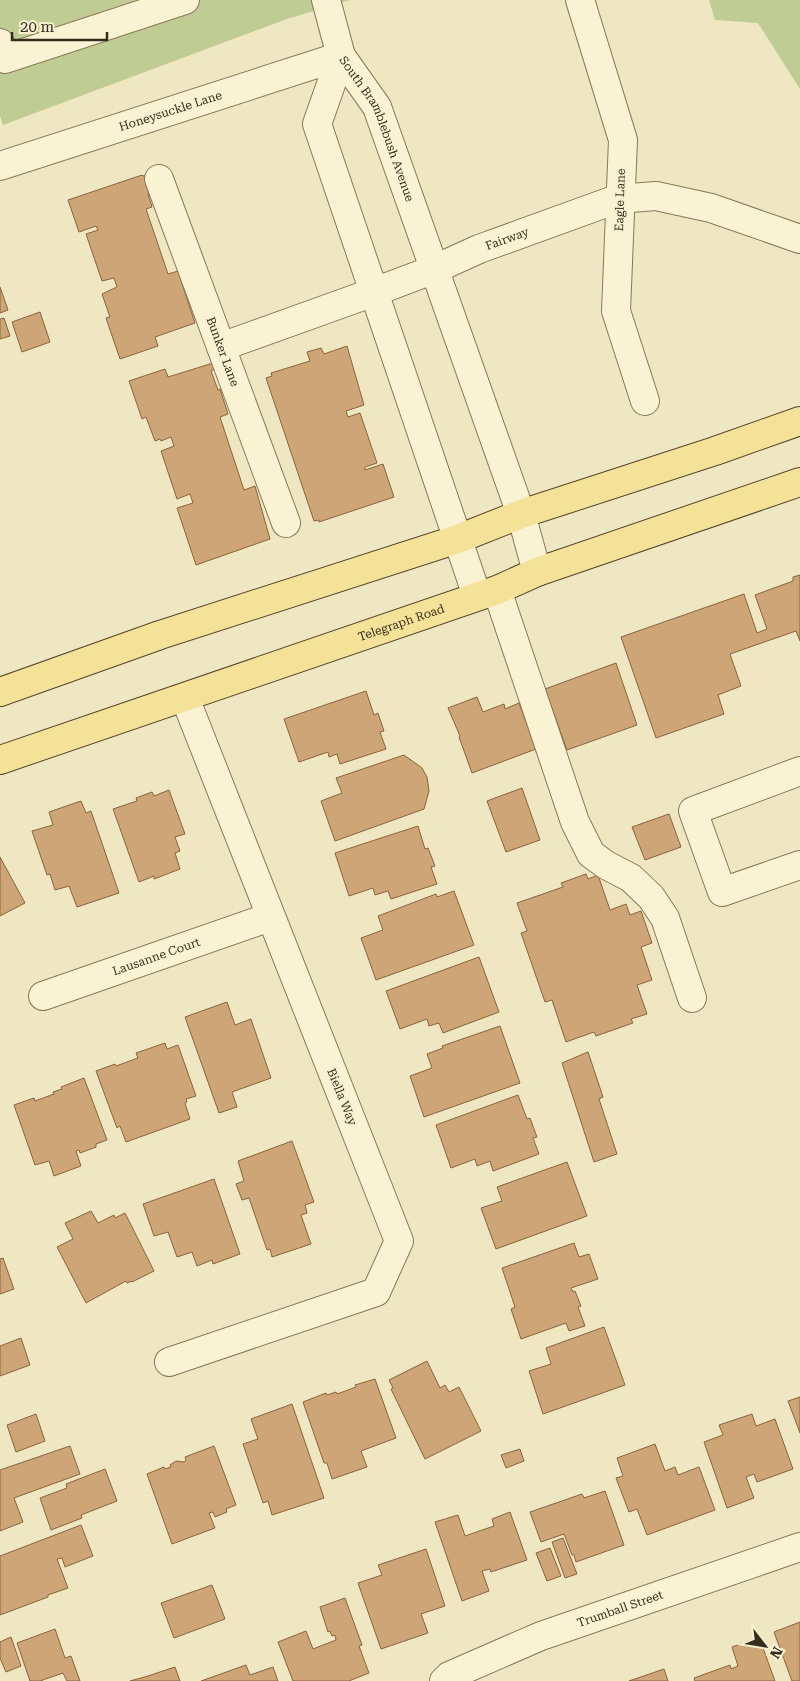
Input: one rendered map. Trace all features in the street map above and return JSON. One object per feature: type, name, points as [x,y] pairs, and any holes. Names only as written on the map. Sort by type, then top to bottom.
[{"type":"main road","points":[[0,692],[160,635],[458,539],[521,514],[800,421]]},
{"type":"main road","name":"Telegraph Road","points":[[0,760],[185,698],[487,593],[537,572],[800,482]]},
{"type":"street","points":[[0,42],[5,59],[185,0]]},
{"type":"street","points":[[326,0],[341,56]]},
{"type":"street","name":"Eagle Lane","points":[[580,0],[623,140],[616,311],[645,401]]},
{"type":"street","name":"Honeysuckle Lane","points":[[0,166],[341,56]]},
{"type":"street","name":"South Bramblebush Avenue","points":[[341,56],[378,107],[521,514],[537,572]]},
{"type":"street","name":"South Bramblebush Avenue","points":[[341,56],[317,124],[458,539],[487,593],[575,822],[591,854],[606,865],[631,878],[651,897],[661,911],[692,998]]},
{"type":"street","name":"Bunker Lane","points":[[159,179],[286,523]]},
{"type":"street","name":"Fairway","points":[[220,347],[435,269],[479,249],[620,199],[656,196],[711,208],[800,239]]},
{"type":"street","name":"Biella Way","points":[[169,1362],[376,1292],[399,1241],[185,698]]},
{"type":"street","points":[[800,771],[693,811],[722,892],[800,865]]},
{"type":"street","name":"Lausanne Court","points":[[43,996],[270,917]]},
{"type":"street","name":"Trumball Street","points":[[444,1681],[449,1676],[541,1636],[800,1547]]},
{"type":"green space","points":[[0,0],[350,0],[287,19],[3,125],[0,116]]},
{"type":"green space","points":[[709,0],[800,0],[800,89],[758,23],[715,20]]},
{"type":"building","points":[[149,174],[153,187],[148,189],[148,194],[152,207],[146,209],[168,274],[178,271],[195,323],[155,337],[158,346],[120,359],[106,318],[110,317],[102,294],[117,287],[114,278],[102,281],[86,234],[98,230],[96,226],[79,232],[68,200]]},
{"type":"building","points":[[0,287],[8,310],[0,313]]},
{"type":"building","points":[[40,312],[50,342],[22,352],[12,322]]},
{"type":"building","points":[[4,318],[10,336],[0,339],[0,319]]},
{"type":"building","points":[[347,346],[364,405],[346,411],[348,417],[360,413],[377,463],[365,467],[365,470],[383,464],[394,497],[319,522],[319,520],[314,521],[266,378],[272,376],[271,373],[310,361],[307,352],[321,348],[324,354]]},
{"type":"building","points":[[213,363],[215,369],[211,371],[218,390],[220,389],[228,414],[220,417],[244,490],[255,486],[270,539],[196,565],[177,508],[193,503],[190,494],[177,499],[161,451],[174,446],[171,437],[155,441],[146,417],[142,419],[129,381],[165,369],[168,377]]},
{"type":"building","points":[[800,575],[800,641],[796,631],[730,654],[741,686],[718,695],[724,714],[656,738],[621,637],[744,594],[757,633],[767,629],[755,595],[793,581],[793,577]]},
{"type":"building","points":[[616,663],[637,725],[567,750],[545,689]]},
{"type":"building","points":[[366,691],[374,715],[378,713],[384,731],[380,732],[386,749],[340,764],[337,754],[329,757],[328,752],[299,762],[284,719]]},
{"type":"building","points":[[477,697],[483,712],[504,704],[505,709],[519,703],[536,749],[472,773],[460,736],[448,708]]},
{"type":"building","points":[[404,755],[422,768],[427,777],[429,791],[424,809],[335,841],[321,801],[342,793],[336,778]]},
{"type":"building","points":[[522,788],[540,840],[506,852],[487,801]]},
{"type":"building","points":[[169,790],[185,834],[175,837],[180,851],[175,853],[180,869],[154,879],[154,876],[139,882],[113,809],[137,801],[136,798],[152,792],[154,796]]},
{"type":"building","points":[[81,801],[86,813],[91,811],[119,893],[77,907],[69,886],[55,890],[50,874],[47,875],[32,831],[53,825],[49,812]]},
{"type":"building","points":[[669,814],[681,847],[645,860],[632,827]]},
{"type":"building","points":[[418,826],[425,849],[428,848],[435,866],[431,867],[437,884],[391,899],[388,891],[375,895],[373,888],[349,896],[335,853]]},
{"type":"building","points":[[0,857],[25,903],[0,916]]},
{"type":"building","points":[[586,874],[588,879],[598,875],[610,910],[626,904],[630,915],[641,911],[652,943],[641,947],[652,980],[637,985],[647,1014],[631,1019],[633,1023],[596,1036],[594,1032],[566,1042],[552,1000],[545,1002],[521,933],[527,931],[517,903],[563,887],[561,883]]},
{"type":"building","points":[[454,891],[474,945],[376,980],[361,938],[383,930],[378,916],[436,894],[437,897]]},
{"type":"building","points":[[479,957],[499,1012],[443,1033],[439,1023],[429,1026],[427,1019],[400,1029],[386,991]]},
{"type":"building","points":[[227,1002],[235,1025],[251,1019],[271,1078],[232,1092],[237,1107],[219,1113],[185,1017]]},
{"type":"building","points":[[500,1026],[520,1083],[424,1117],[410,1076],[432,1068],[427,1054],[443,1048],[442,1046]]},
{"type":"building","points":[[165,1043],[167,1049],[178,1045],[196,1096],[186,1099],[187,1102],[185,1103],[190,1119],[126,1142],[120,1126],[117,1128],[96,1071],[138,1058],[136,1053]]},
{"type":"building","points":[[588,1052],[603,1097],[599,1099],[617,1154],[594,1162],[562,1063]]},
{"type":"building","points":[[84,1078],[107,1140],[96,1144],[96,1147],[80,1153],[79,1150],[76,1151],[81,1166],[54,1176],[49,1161],[35,1165],[14,1105],[34,1098],[35,1101],[54,1094],[53,1092],[62,1089],[61,1087]]},
{"type":"building","points":[[518,1095],[527,1119],[530,1118],[537,1137],[533,1138],[539,1154],[493,1171],[490,1161],[477,1166],[475,1159],[451,1168],[436,1125]]},
{"type":"building","points":[[292,1141],[314,1202],[305,1205],[307,1213],[301,1215],[311,1244],[272,1257],[270,1249],[267,1250],[249,1198],[242,1200],[236,1184],[244,1181],[238,1161]]},
{"type":"building","points":[[567,1162],[587,1216],[496,1249],[481,1208],[502,1201],[497,1187]]},
{"type":"building","points":[[214,1179],[240,1254],[213,1264],[212,1260],[197,1266],[192,1252],[177,1257],[168,1232],[154,1236],[143,1204]]},
{"type":"building","points":[[91,1211],[98,1223],[114,1215],[115,1218],[125,1213],[154,1271],[132,1282],[127,1283],[126,1281],[86,1303],[57,1247],[73,1239],[65,1223]]},
{"type":"building","points":[[574,1243],[579,1257],[589,1254],[598,1279],[571,1288],[573,1292],[575,1291],[581,1306],[578,1307],[585,1326],[569,1331],[566,1323],[521,1339],[511,1309],[515,1307],[502,1268]]},
{"type":"building","points":[[3,1258],[14,1289],[0,1294],[0,1259]]},
{"type":"building","points":[[604,1327],[625,1385],[543,1414],[529,1371],[551,1364],[546,1348]]},
{"type":"building","points":[[21,1338],[30,1365],[0,1376],[0,1346]]},
{"type":"building","points":[[427,1361],[440,1388],[445,1385],[449,1392],[459,1387],[481,1431],[425,1459],[391,1389],[393,1388],[389,1380]]},
{"type":"building","points":[[375,1379],[396,1438],[361,1451],[367,1467],[332,1479],[327,1463],[324,1463],[303,1402],[326,1393],[327,1395],[336,1392],[337,1394],[356,1387],[355,1385]]},
{"type":"building","points":[[800,1397],[800,1433],[788,1401]]},
{"type":"building","points":[[292,1404],[324,1498],[272,1515],[268,1501],[263,1503],[243,1444],[258,1439],[251,1419]]},
{"type":"building","points":[[36,1414],[45,1441],[16,1452],[7,1425]]},
{"type":"building","points":[[752,1414],[756,1426],[775,1419],[793,1469],[757,1482],[754,1474],[746,1477],[754,1498],[727,1508],[704,1442],[723,1435],[719,1425]]},
{"type":"building","points":[[655,1444],[665,1471],[675,1467],[678,1475],[699,1467],[715,1510],[647,1535],[637,1509],[629,1512],[616,1478],[623,1476],[617,1458]]},
{"type":"building","points":[[70,1446],[80,1474],[14,1498],[23,1522],[0,1531],[0,1470]]},
{"type":"building","points":[[214,1446],[236,1505],[226,1509],[227,1512],[215,1517],[213,1512],[209,1513],[215,1528],[172,1544],[147,1474],[164,1467],[165,1469],[171,1467],[170,1465],[176,1461],[184,1462],[186,1460],[185,1457]]},
{"type":"building","points":[[520,1449],[524,1461],[506,1468],[501,1455]]},
{"type":"building","points":[[105,1469],[117,1501],[81,1515],[82,1518],[51,1530],[40,1498],[67,1488],[66,1484]]},
{"type":"building","points":[[605,1491],[624,1545],[576,1562],[564,1534],[541,1542],[530,1512],[582,1494],[584,1498]]},
{"type":"building","points":[[510,1512],[527,1560],[491,1572],[490,1569],[482,1571],[489,1591],[462,1601],[435,1522],[458,1515],[465,1536],[494,1526],[492,1519]]},
{"type":"building","points":[[81,1525],[93,1556],[65,1567],[62,1558],[57,1559],[68,1588],[0,1615],[0,1556]]},
{"type":"building","points":[[563,1538],[577,1574],[565,1578],[552,1542]]},
{"type":"building","points":[[550,1548],[561,1576],[547,1581],[536,1553]]},
{"type":"building","points":[[426,1549],[445,1606],[421,1614],[428,1633],[381,1649],[358,1583],[382,1575],[378,1565]]},
{"type":"building","points":[[212,1585],[225,1619],[174,1638],[161,1603]]},
{"type":"building","points":[[345,1598],[362,1645],[359,1646],[369,1673],[349,1681],[293,1681],[278,1642],[306,1631],[313,1649],[336,1640],[335,1635],[332,1636],[330,1631],[328,1632],[320,1607]]},
{"type":"building","points":[[800,1622],[800,1681],[792,1681],[774,1632]]},
{"type":"building","points":[[55,1629],[65,1658],[71,1656],[80,1681],[67,1681],[63,1673],[40,1681],[30,1681],[17,1643]]},
{"type":"building","points":[[11,1637],[21,1666],[6,1672],[0,1658],[0,1642]]},
{"type":"building","points":[[759,1637],[775,1681],[695,1681],[694,1678],[730,1665],[731,1669],[738,1666],[732,1647]]},
{"type":"building","points":[[246,1665],[250,1675],[273,1667],[278,1681],[201,1681]]},
{"type":"building","points":[[175,1667],[180,1681],[130,1681],[148,1676]]},
{"type":"building","points":[[664,1669],[668,1681],[629,1681]]}]
